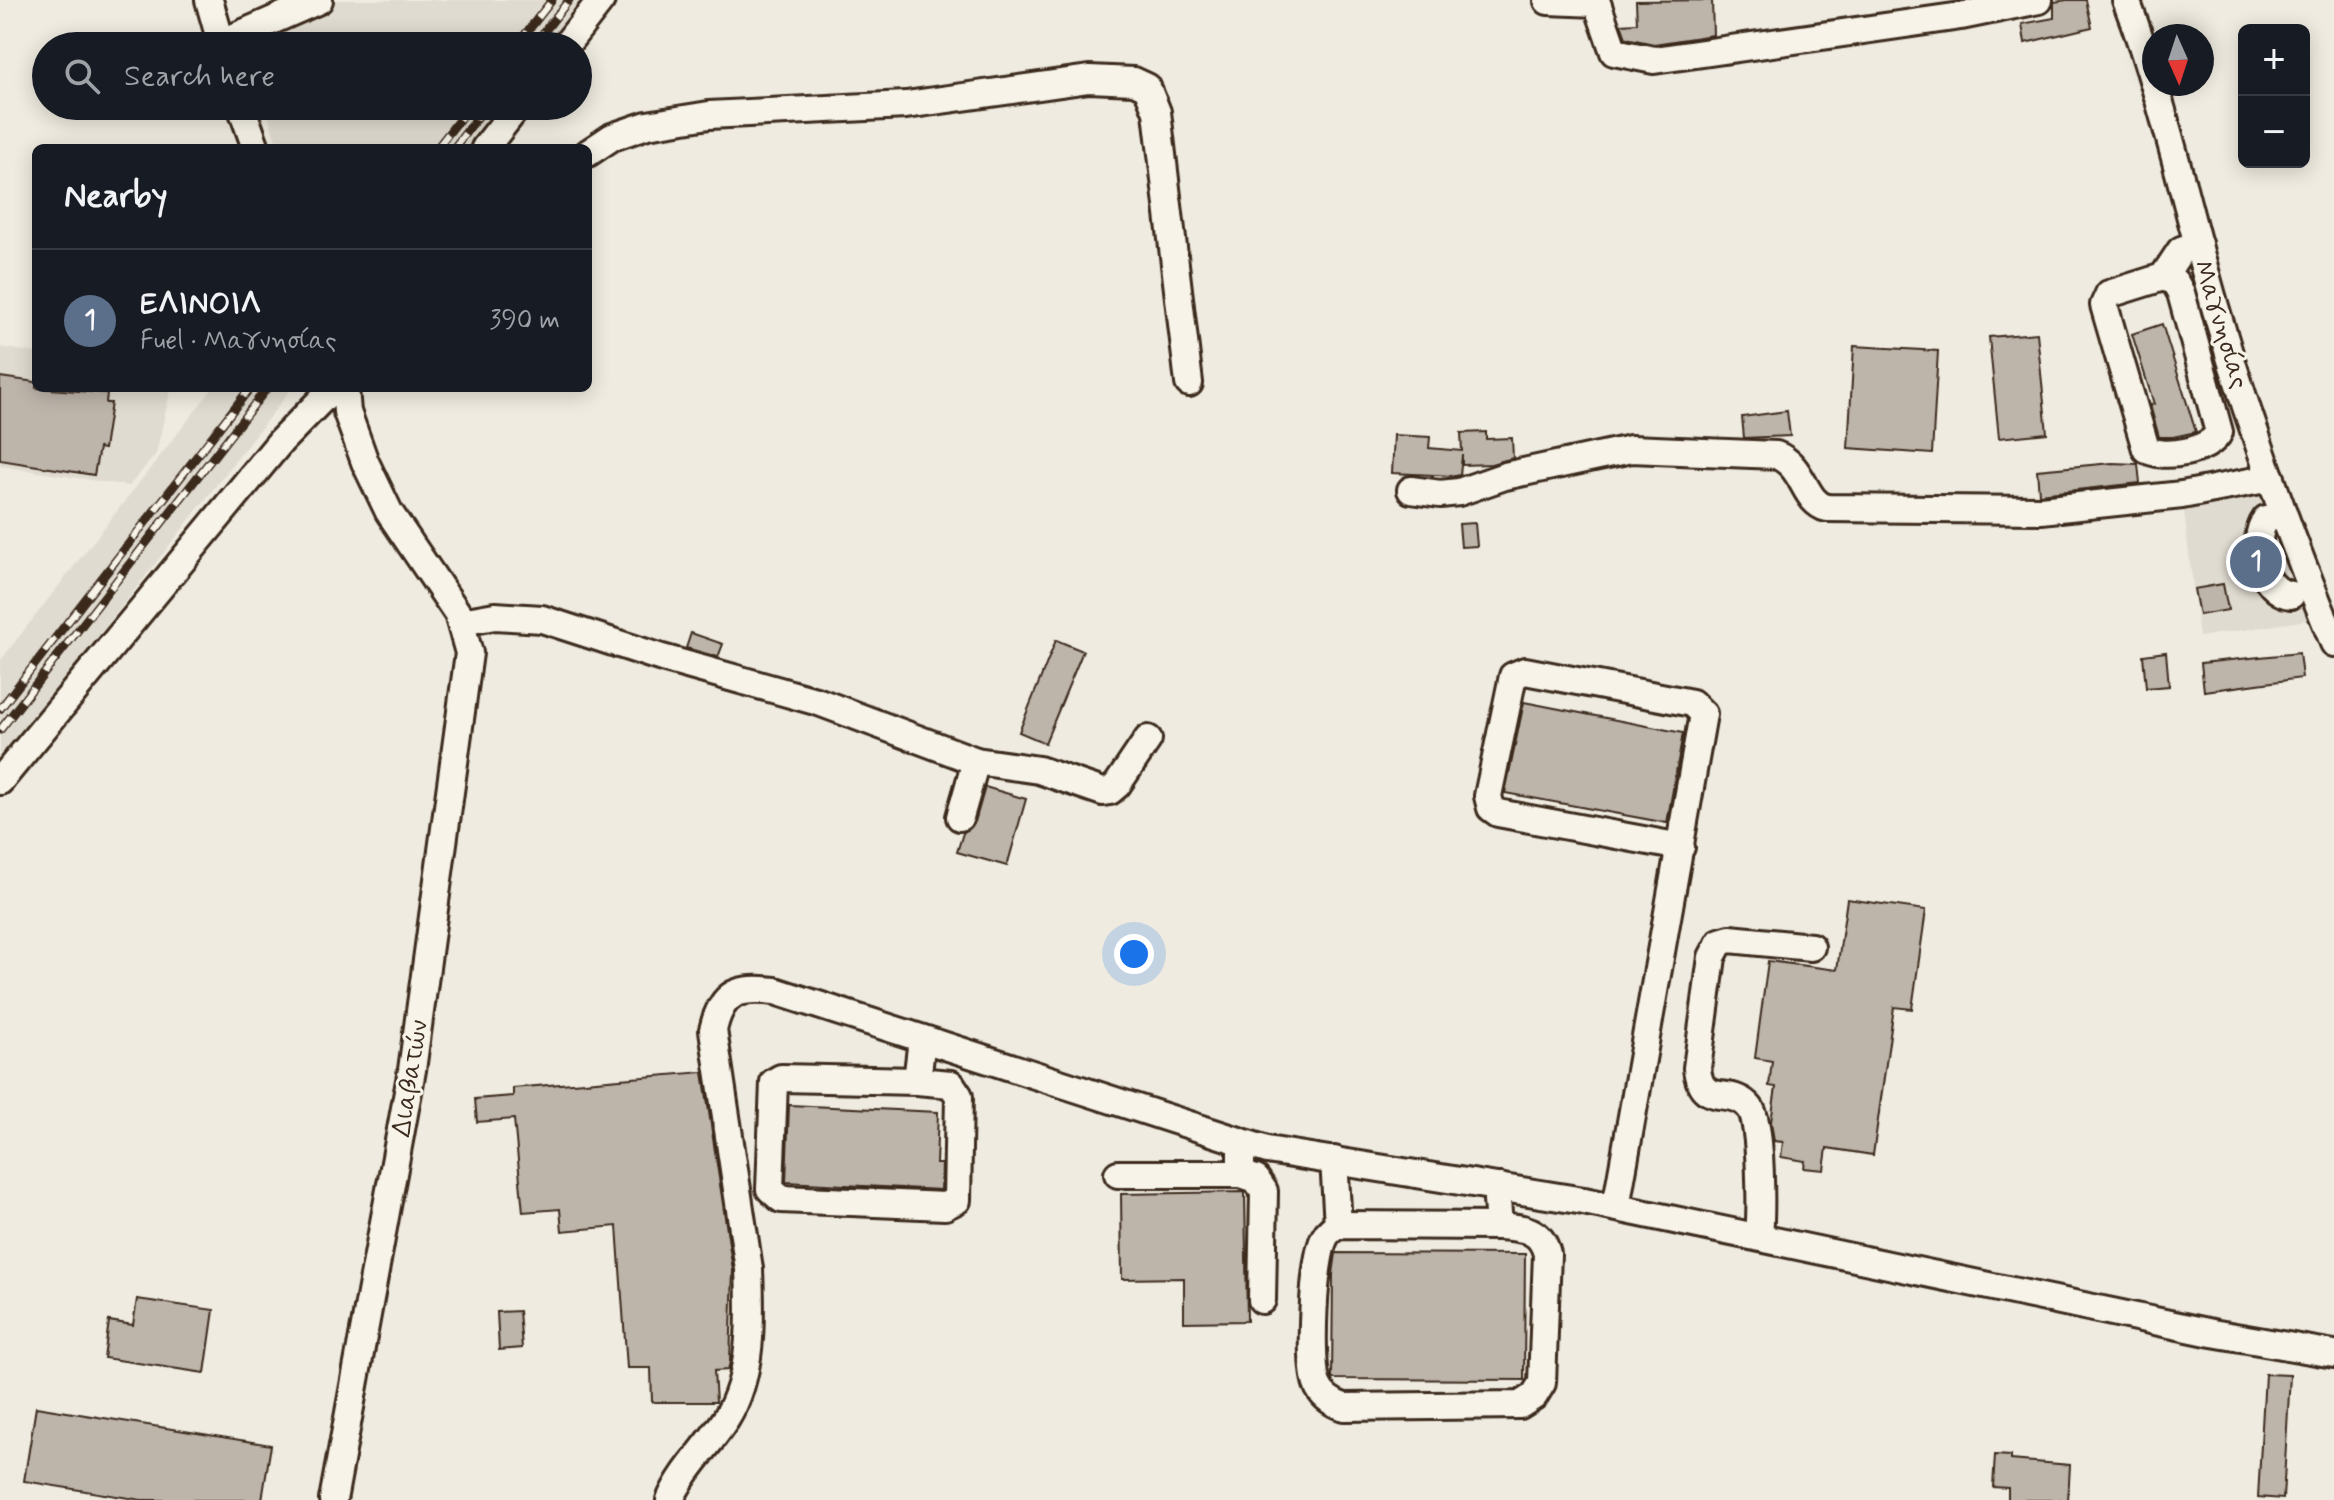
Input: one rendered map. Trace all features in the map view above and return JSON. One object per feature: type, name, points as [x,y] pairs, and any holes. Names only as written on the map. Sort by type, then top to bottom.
[{"type":"street","points":[[209,0],[218,32]]},
{"type":"street","points":[[250,32],[319,0]]},
{"type":"street","points":[[576,32],[601,0]]},
{"type":"street","points":[[1548,1],[1597,3],[1614,52],[1654,60],[1961,16],[2039,0]]},
{"type":"street","name":"Μαγνησίας","points":[[2126,0],[2148,64],[2198,244],[2271,478],[2334,643]]},
{"type":"street","points":[[592,150],[612,137],[647,125],[709,115],[906,105],[1089,79],[1134,81],[1147,87],[1157,112],[1189,383]]},
{"type":"street","points":[[246,120],[255,144]]},
{"type":"street","points":[[488,144],[507,120]]},
{"type":"street","points":[[2163,277],[2179,286],[2219,432],[2208,445],[2162,455],[2146,449],[2104,305],[2109,294],[2163,277],[2181,250],[2198,244]]},
{"type":"street","points":[[0,781],[281,441],[329,392]]},
{"type":"street","points":[[345,392],[347,412],[365,462],[389,512],[461,622],[495,616],[542,619],[662,658],[819,702],[976,761],[1039,770],[1089,788],[1110,791],[1148,739]]},
{"type":"street","points":[[1411,490],[1440,494],[1459,492],[1505,476],[1631,449],[1776,455],[1787,459],[1799,470],[1813,499],[1827,508],[2041,510],[2182,495],[2271,478]]},
{"type":"street","points":[[2266,519],[2256,535],[2270,585],[2281,594],[2291,595]]},
{"type":"street","name":"Διαβατών","points":[[333,1500],[412,1070],[469,653],[461,622]]},
{"type":"street","points":[[1616,1207],[1681,847],[1702,724],[1699,707],[1525,671],[1513,676],[1488,796],[1491,808],[1498,813],[1681,847]]},
{"type":"street","points":[[960,817],[976,761]]},
{"type":"street","points":[[1759,1236],[1755,1116],[1740,1100],[1704,1091],[1699,1083],[1697,1068],[1712,957],[1720,942],[1730,939],[1811,947]]},
{"type":"street","points":[[670,1500],[676,1486],[727,1418],[742,1383],[749,1339],[749,1269],[713,1030],[718,1010],[737,992],[775,991],[1241,1142],[1616,1207],[2126,1315],[2334,1354]]},
{"type":"street","points":[[917,1081],[922,1039]]},
{"type":"street","points":[[781,1078],[917,1081],[951,1084],[958,1091],[958,1194],[953,1203],[945,1206],[787,1200],[773,1193],[770,1189],[774,1082],[781,1078]]},
{"type":"street","points":[[1241,1142],[1241,1174]]},
{"type":"street","points":[[1334,1160],[1338,1225]]},
{"type":"street","points":[[1118,1174],[1241,1174],[1256,1179],[1264,1191],[1262,1300]]},
{"type":"street","points":[[1499,1226],[1497,1200],[1500,1187]]},
{"type":"street","points":[[1338,1225],[1499,1226],[1533,1231],[1544,1243],[1547,1254],[1542,1383],[1534,1396],[1520,1405],[1344,1407],[1325,1396],[1315,1376],[1314,1276],[1325,1235],[1338,1225]]},
{"type":"shaded area","points":[[289,0],[594,0],[569,32],[254,32],[256,16]]},
{"type":"shaded area","points":[[269,120],[501,120],[482,144],[277,144]]},
{"type":"shaded area","points":[[0,347],[32,352],[32,392],[170,392],[156,454],[129,486],[0,466]]},
{"type":"shaded area","points":[[210,392],[289,392],[0,763],[0,661]]},
{"type":"shaded area","points":[[2270,486],[2319,618],[2199,637],[2183,504]]},
{"type":"building","points":[[1712,0],[1713,35],[1654,44],[1626,38],[1621,24],[1637,23],[1636,1]]},
{"type":"building","points":[[2086,0],[2092,27],[2025,43],[2022,24],[2054,18],[2054,2]]},
{"type":"building","points":[[2162,324],[2196,432],[2173,437],[2159,437],[2150,405],[2154,404],[2132,334]]},
{"type":"building","points":[[2037,333],[2047,433],[1999,438],[1989,337]]},
{"type":"building","points":[[1854,346],[1938,351],[1932,454],[1848,448]]},
{"type":"building","points":[[0,377],[32,381],[32,392],[107,393],[106,403],[111,403],[104,449],[99,448],[94,475],[0,460]]},
{"type":"building","points":[[1787,411],[1790,436],[1744,438],[1742,417]]},
{"type":"building","points":[[1486,432],[1486,439],[1512,438],[1513,458],[1491,464],[1462,465],[1462,455],[1460,475],[1455,476],[1392,473],[1394,435],[1430,437],[1429,448],[1462,451],[1461,433]]},
{"type":"building","points":[[2112,463],[2138,464],[2140,483],[2039,494],[2037,470]]},
{"type":"building","points":[[1475,523],[1477,546],[1461,547],[1459,524]]},
{"type":"building","points":[[2223,584],[2228,610],[2199,615],[2194,589]]},
{"type":"building","points":[[691,633],[723,644],[718,657],[686,648]]},
{"type":"building","points":[[1056,640],[1083,651],[1045,743],[1019,732]]},
{"type":"building","points":[[2166,652],[2169,686],[2146,688],[2143,655]]},
{"type":"building","points":[[2299,653],[2302,678],[2204,691],[2201,663]]},
{"type":"building","points":[[1524,702],[1683,733],[1667,823],[1505,793]]},
{"type":"building","points":[[985,787],[1026,799],[1007,866],[957,852],[963,833],[975,822]]},
{"type":"building","points":[[1847,899],[1926,910],[1912,1009],[1894,1007],[1873,1155],[1827,1148],[1824,1170],[1804,1168],[1805,1161],[1781,1157],[1783,1142],[1774,1141],[1771,1122],[1776,1087],[1769,1086],[1772,1061],[1755,1058],[1768,961],[1837,970]]},
{"type":"building","points":[[703,1072],[733,1270],[730,1362],[728,1370],[714,1371],[716,1402],[652,1402],[651,1368],[627,1368],[617,1226],[562,1231],[560,1209],[523,1212],[514,1119],[477,1122],[475,1099],[513,1096],[513,1088]]},
{"type":"building","points":[[789,1105],[938,1112],[936,1164],[942,1164],[941,1190],[786,1182]]},
{"type":"building","points":[[1245,1192],[1247,1321],[1184,1322],[1184,1278],[1122,1279],[1121,1194]]},
{"type":"building","points":[[1336,1253],[1525,1254],[1524,1380],[1332,1379]]},
{"type":"building","points":[[137,1299],[214,1310],[205,1373],[104,1358],[109,1321],[133,1325]]},
{"type":"building","points":[[519,1311],[522,1348],[499,1350],[497,1312]]},
{"type":"building","points":[[2265,1374],[2290,1375],[2283,1499],[2258,1497]]},
{"type":"building","points":[[36,1407],[271,1445],[262,1500],[141,1500],[24,1481]]},
{"type":"building","points":[[1995,1455],[2011,1456],[2011,1460],[2070,1465],[2068,1500],[2008,1500],[2008,1488],[1993,1487]]},
{"type":"railway","points":[[527,32],[552,0]]},
{"type":"railway","points":[[544,32],[569,0]]},
{"type":"railway","points":[[440,144],[459,120]]},
{"type":"railway","points":[[457,144],[475,120]]},
{"type":"railway","points":[[0,709],[247,392]]},
{"type":"railway","points":[[0,730],[264,392]]},
{"type":"place","name":"ΕΛΙΝΟΙΛ","points":[[2256,562]]}]
